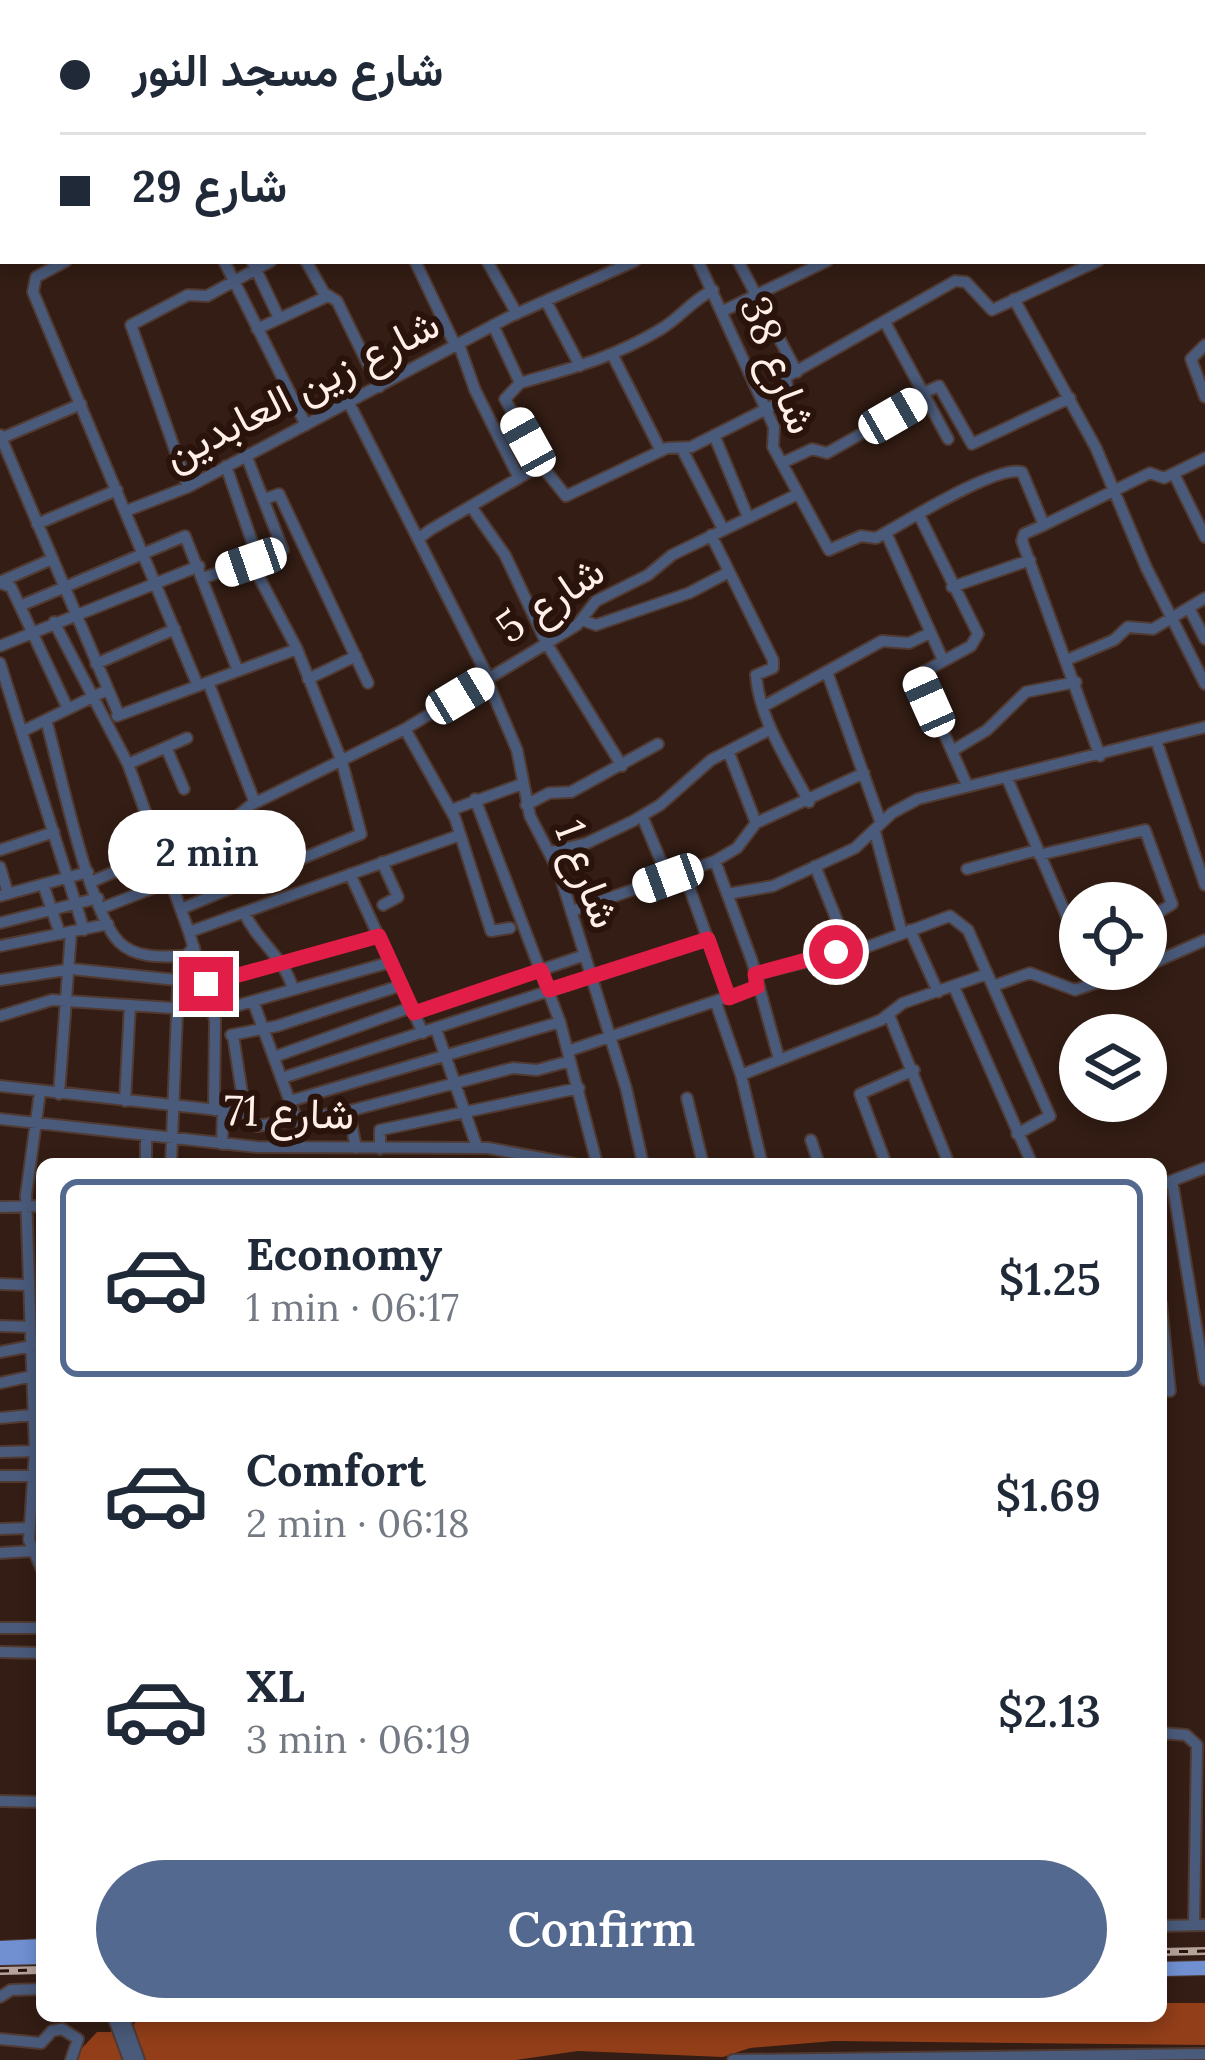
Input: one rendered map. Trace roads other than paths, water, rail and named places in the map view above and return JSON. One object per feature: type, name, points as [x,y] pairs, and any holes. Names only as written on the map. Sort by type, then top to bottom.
[{"type":"main road","points":[[0,1948],[36,1946]]},
{"type":"main road","points":[[0,1958],[36,1957]]},
{"type":"main road","points":[[1167,1969],[1205,1968]]},
{"type":"street","points":[[37,264],[81,404],[175,629],[255,803]]},
{"type":"street","points":[[38,278],[61,264]]},
{"type":"street","points":[[226,264],[306,425]]},
{"type":"street","points":[[312,264],[328,296],[339,304],[379,387]]},
{"type":"street","points":[[416,264],[519,478]]},
{"type":"street","points":[[489,264],[517,314]]},
{"type":"street","points":[[604,264],[609,273]]},
{"type":"street","name":"شارع زين العابدين","points":[[126,511],[188,487],[493,326],[628,264]]},
{"type":"street","name":"شارع 38","points":[[700,264],[767,412],[782,463],[831,551],[861,536],[876,538],[886,532]]},
{"type":"street","points":[[739,264],[797,372]]},
{"type":"street","points":[[723,311],[821,264]]},
{"type":"street","points":[[188,487],[131,325],[188,296],[207,296],[254,266],[279,318]]},
{"type":"street","points":[[713,290],[685,304],[673,322],[555,378],[520,383],[505,400],[541,465],[566,496],[662,451],[682,449],[767,412],[788,398],[784,381],[797,372],[960,280],[988,309],[1074,266]]},
{"type":"street","points":[[257,329],[328,296]]},
{"type":"street","points":[[1014,298],[1070,398],[1170,619],[1205,684]]},
{"type":"street","points":[[547,303],[580,366]]},
{"type":"street","points":[[886,324],[947,439]]},
{"type":"street","points":[[493,326],[520,383]]},
{"type":"street","points":[[1205,345],[1191,359],[1205,397]]},
{"type":"street","points":[[612,354],[662,451]]},
{"type":"street","points":[[782,463],[812,448],[827,453],[935,386],[942,388],[962,434],[972,443],[1070,398]]},
{"type":"street","name":"شارع 1","points":[[349,403],[488,679],[517,750],[526,805],[551,851],[572,911],[641,1158]]},
{"type":"street","points":[[81,404],[2,443],[107,690],[128,764],[206,984],[216,1037],[222,1144]]},
{"type":"street","points":[[714,435],[748,517]]},
{"type":"street","points":[[682,449],[723,529]]},
{"type":"street","points":[[0,646],[156,583],[283,550],[246,455]]},
{"type":"street","points":[[1100,756],[1022,536],[1150,473],[1160,479],[1205,458]]},
{"type":"street","points":[[418,538],[541,465]]},
{"type":"street","points":[[182,909],[312,858],[322,848],[357,839],[361,828],[342,762],[255,560],[226,466]]},
{"type":"street","points":[[943,659],[886,532],[1017,470],[1044,525]]},
{"type":"street","points":[[1174,474],[1205,536]]},
{"type":"street","points":[[37,524],[117,490]]},
{"type":"street","points":[[265,499],[280,494],[368,683]]},
{"type":"street","name":"شارع 5","points":[[4,895],[67,877],[90,877],[162,854],[230,822],[255,803],[405,729],[547,644],[582,620],[600,598],[711,535],[798,494]]},
{"type":"street","points":[[472,508],[505,555],[547,644],[622,766]]},
{"type":"street","points":[[919,515],[979,638],[918,675],[967,785]]},
{"type":"street","points":[[711,535],[774,663],[755,676],[771,728],[808,802]]},
{"type":"street","points":[[20,605],[185,536],[238,670]]},
{"type":"street","points":[[0,582],[52,559]]},
{"type":"street","points":[[952,587],[1030,560]]},
{"type":"street","points":[[582,620],[596,625],[688,593],[729,572]]},
{"type":"street","points":[[0,582],[10,586],[68,709]]},
{"type":"street","points":[[1069,659],[1114,640],[1128,627],[1154,629],[1205,598]]},
{"type":"street","points":[[1189,608],[1205,639]]},
{"type":"street","points":[[54,622],[91,698],[113,718]]},
{"type":"street","points":[[96,664],[175,629]]},
{"type":"street","points":[[764,706],[882,641],[909,643],[930,633]]},
{"type":"street","points":[[113,718],[297,649]]},
{"type":"street","points":[[308,679],[356,656]]},
{"type":"street","points":[[0,663],[75,904],[59,1094]]},
{"type":"street","points":[[827,672],[864,773],[906,932],[938,992]]},
{"type":"street","points":[[952,752],[987,730],[1026,692],[1076,682]]},
{"type":"street","points":[[23,731],[107,690]]},
{"type":"street","points":[[46,720],[108,924],[130,950],[181,956],[194,947]]},
{"type":"street","points":[[727,894],[773,886],[815,866],[918,799],[1205,727]]},
{"type":"street","points":[[551,851],[586,843],[642,816],[711,760],[771,728]]},
{"type":"street","points":[[405,729],[451,810],[490,931],[510,928]]},
{"type":"street","points":[[128,764],[187,738]]},
{"type":"street","points":[[1156,740],[1205,885]]},
{"type":"street","points":[[526,805],[549,793],[571,792],[658,744]]},
{"type":"street","points":[[166,747],[184,789]]},
{"type":"street","points":[[728,753],[755,823]]},
{"type":"street","points":[[572,911],[715,861],[737,848],[755,823],[864,773]]},
{"type":"street","points":[[1007,778],[1059,897]]},
{"type":"street","points":[[451,810],[522,784]]},
{"type":"street","points":[[476,799],[560,1022],[596,1158]]},
{"type":"street","points":[[642,816],[668,878]]},
{"type":"street","points":[[967,869],[1144,830],[1164,882]]},
{"type":"street","points":[[0,850],[54,832]]},
{"type":"street","points":[[189,932],[460,835]]},
{"type":"street","points":[[715,861],[779,1059]]},
{"type":"street","points":[[382,862],[398,897],[382,905]]},
{"type":"street","points":[[815,866],[849,950]]},
{"type":"street","points":[[0,867],[4,895]]},
{"type":"street","points":[[684,873],[729,998]]},
{"type":"street","points":[[350,874],[413,1010],[446,1057],[477,1147]]},
{"type":"street","points":[[0,923],[75,904],[100,903],[171,881]]},
{"type":"street","points":[[44,884],[52,911],[72,932]]},
{"type":"street","points":[[244,912],[252,930],[285,962],[293,989]]},
{"type":"street","points":[[233,1034],[245,1113],[257,1126],[297,1121],[513,1068],[537,1070],[568,1052],[716,1004],[756,980],[947,917],[968,930],[1050,1115],[1017,1134]]},
{"type":"street","points":[[0,946],[108,924]]},
{"type":"street","points":[[206,984],[379,936]]},
{"type":"street","points":[[282,1078],[708,939]]},
{"type":"street","points":[[1167,957],[1205,940]]},
{"type":"street","points":[[171,1158],[181,956]]},
{"type":"street","points":[[274,1057],[585,956]]},
{"type":"street","points":[[0,1016],[42,1001],[69,1000],[213,1011],[391,962]]},
{"type":"street","points":[[0,980],[72,969],[177,980]]},
{"type":"street","points":[[741,1075],[889,1015],[903,1003],[954,987],[1030,973],[1059,986]]},
{"type":"street","points":[[216,1037],[264,1029],[401,986]]},
{"type":"street","points":[[954,987],[1029,1158]]},
{"type":"street","points":[[253,1001],[297,1121]]},
{"type":"street","points":[[716,1004],[741,1075],[761,1158]]},
{"type":"street","points":[[125,1101],[130,1005]]},
{"type":"street","points":[[889,1015],[947,1158]]},
{"type":"street","points":[[290,1101],[560,1022]]},
{"type":"street","points":[[550,1048],[568,1052]]},
{"type":"street","points":[[884,1158],[860,1094],[914,1070]]},
{"type":"street","points":[[0,1086],[245,1113]]},
{"type":"street","points":[[380,1149],[380,1130],[579,1088]]},
{"type":"street","points":[[36,1401],[26,1206],[35,1164],[40,1092]]},
{"type":"street","points":[[687,1098],[702,1158]]},
{"type":"street","points":[[349,1111],[356,1148]]},
{"type":"street","name":"شارع 71","points":[[0,1119],[222,1144],[477,1147],[540,1158]]},
{"type":"street","points":[[146,1136],[146,1158]]},
{"type":"street","points":[[811,1139],[817,1158]]},
{"type":"street","points":[[458,1147],[459,1158]]},
{"type":"street","points":[[1167,1183],[1205,1168]]},
{"type":"street","points":[[1167,1188],[1205,1380]]},
{"type":"street","points":[[0,1207],[36,1206]]},
{"type":"street","points":[[27,1232],[36,1231]]},
{"type":"street","points":[[28,1269],[36,1269]]},
{"type":"street","points":[[0,1284],[33,1291]]},
{"type":"street","points":[[0,1326],[30,1328]]},
{"type":"street","points":[[0,1352],[36,1345]]},
{"type":"street","points":[[1167,1362],[1170,1391]]},
{"type":"street","points":[[0,1383],[32,1376]]},
{"type":"street","points":[[0,1418],[36,1414]]},
{"type":"street","points":[[0,1452],[36,1451]]},
{"type":"street","points":[[36,1464],[28,1528],[36,1559]]},
{"type":"street","points":[[0,1476],[34,1476]]},
{"type":"street","points":[[0,1529],[28,1528]]},
{"type":"street","points":[[0,1553],[32,1551]]},
{"type":"street","points":[[0,1628],[36,1628]]},
{"type":"street","points":[[0,1652],[36,1653]]},
{"type":"street","points":[[1167,1734],[1191,1737],[1197,1745],[1199,1925],[1167,1926]]},
{"type":"street","points":[[0,1801],[36,1802]]},
{"type":"street","points":[[0,1997],[11,1990],[36,1989]]},
{"type":"street","points":[[119,2022],[129,2060]]},
{"type":"street","points":[[120,2022],[139,2060]]},
{"type":"street","points":[[0,2039],[41,2043],[52,2031],[67,2031],[78,2038],[70,2060]]},
{"type":"street","points":[[733,2060],[1205,2054]]},
{"type":"railway","points":[[1167,1952],[1205,1951]]},
{"type":"railway","points":[[0,1971],[36,1970]]}]
